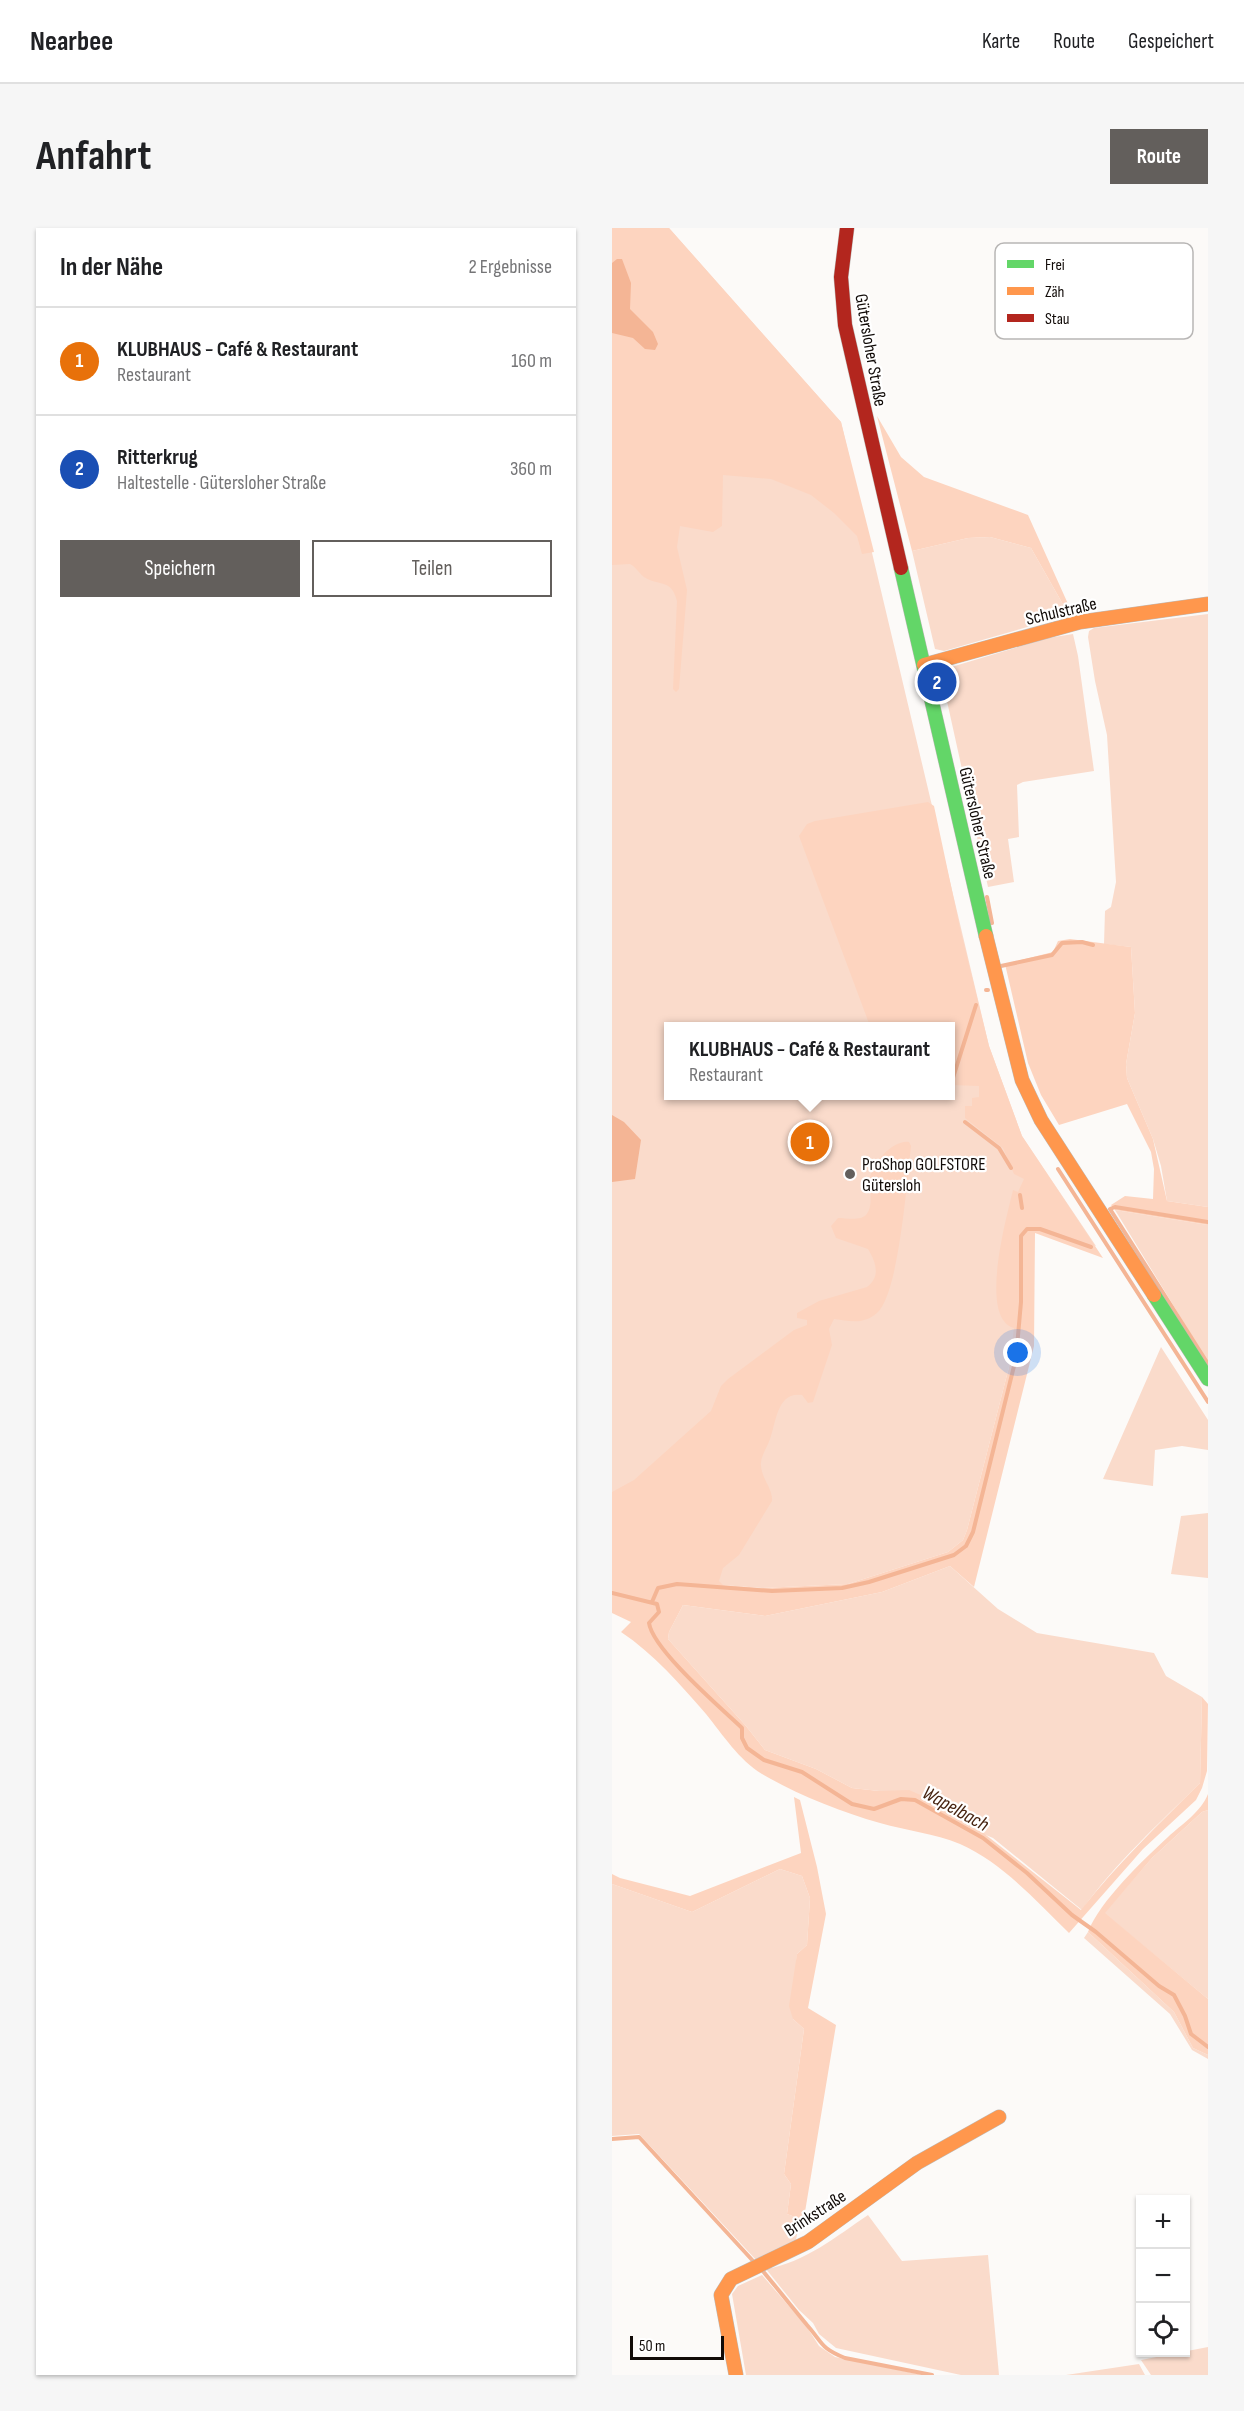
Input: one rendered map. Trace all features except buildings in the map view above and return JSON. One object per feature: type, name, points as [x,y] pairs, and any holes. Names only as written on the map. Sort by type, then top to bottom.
[{"type":"main road","name":"Gütersloher Straße","points":[[847,228],[841,277],[845,325],[983,926],[1022,1080],[1041,1120],[1208,1379]]},
{"type":"main road","name":"Schulstraße","points":[[924,665],[1080,622],[1208,604]]},
{"type":"main road","name":"Brinkstraße","points":[[736,2375],[721,2295],[731,2279],[808,2242],[917,2163],[999,2117]]},
{"type":"shaded area","points":[[612,228],[669,228],[841,422],[989,1046],[1022,1136],[1096,1246],[1031,1224],[1009,1367],[963,1540],[948,1552],[848,1584],[762,1588],[722,1585],[612,1586]]},
{"type":"shaded area","points":[[612,228],[669,228],[841,422],[874,552],[862,554],[857,536],[834,513],[811,495],[771,479],[723,475],[722,526],[713,532],[680,526],[677,547],[687,590],[679,689],[676,692],[673,689],[677,601],[675,594],[668,586],[644,577],[630,564],[612,565]]},
{"type":"shaded area","points":[[617,259],[622,259],[631,283],[630,309],[653,332],[658,344],[655,350],[645,349],[633,338],[612,333],[612,263]]},
{"type":"shaded area","points":[[877,416],[901,457],[924,477],[1028,515],[1073,615],[1069,615],[1031,548],[990,537],[968,538],[912,551]]},
{"type":"shaded area","points":[[990,537],[1031,548],[1069,615],[944,651],[935,649],[912,551],[968,538]]},
{"type":"shaded area","points":[[1208,614],[1208,1207],[1167,1201],[1161,1166],[1153,1139],[1127,1078],[1126,1064],[1135,1013],[1131,947],[1104,944],[1105,911],[1111,907],[1116,882],[1107,735],[1088,637],[1089,631],[1094,628]]},
{"type":"shaded area","points":[[1073,634],[1094,771],[1023,782],[1017,785],[1019,837],[1008,839],[1014,882],[988,887],[941,674],[948,668],[1048,638]]},
{"type":"shaded area","points":[[928,802],[934,806],[960,928],[989,1046],[1022,1136],[1103,1258],[1035,1233],[1034,1346],[974,1587],[950,1566],[882,1592],[765,1616],[683,1605],[669,1632],[668,1639],[765,1750],[816,1769],[852,1788],[879,1791],[909,1790],[953,1809],[1081,1910],[1124,1860],[1200,1783],[1202,1697],[1208,1704],[1207,1771],[1196,1800],[1143,1849],[1069,1933],[1005,1872],[976,1852],[950,1840],[880,1823],[835,1808],[762,1774],[725,1739],[706,1714],[666,1670],[621,1632],[631,1622],[612,1613],[612,1492],[634,1480],[711,1411],[721,1386],[728,1379],[794,1330],[807,1325],[807,1320],[797,1318],[797,1313],[819,1301],[867,1287],[871,1283],[876,1269],[868,1249],[836,1238],[831,1226],[838,1218],[857,1219],[866,1215],[871,1202],[872,1172],[879,1159],[890,1148],[903,1142],[909,1142],[911,1146],[901,1235],[885,1302],[877,1313],[867,1319],[856,1321],[834,1319],[829,1329],[832,1345],[813,1402],[808,1403],[802,1395],[794,1395],[782,1403],[761,1463],[772,1501],[739,1555],[723,1568],[719,1581],[723,1585],[762,1588],[848,1584],[948,1552],[963,1540],[967,1530],[1009,1367],[1014,1328],[1003,1320],[998,1306],[996,1287],[1001,1242],[1013,1190],[1018,1192],[1024,1179],[1014,1174],[1003,1148],[965,1118],[965,1106],[972,1106],[972,1098],[979,1097],[979,1086],[955,1085],[955,1022],[869,1022],[799,836],[807,824]]},
{"type":"shaded area","points":[[1070,939],[1131,947],[1135,1013],[1126,1064],[1127,1078],[1153,1139],[1167,1201],[1208,1207],[1208,1225],[1115,1210],[1111,1205],[1125,1196],[1153,1199],[1154,1169],[1151,1152],[1127,1104],[1059,1125],[1041,1095],[1028,1063],[1005,964],[1053,952],[1058,941]]},
{"type":"shaded area","points":[[612,1115],[624,1122],[641,1140],[635,1179],[612,1182]]},
{"type":"shaded area","points":[[1115,1210],[1208,1225],[1208,1362]]},
{"type":"shaded area","points":[[1161,1347],[1208,1420],[1208,1450],[1182,1446],[1155,1450],[1153,1486],[1103,1479]]},
{"type":"shaded area","points":[[1208,1513],[1208,1578],[1171,1574],[1181,1516]]},
{"type":"shaded area","points":[[950,1566],[998,1609],[1037,1633],[1154,1653],[1166,1676],[1202,1697],[1200,1783],[1123,1860],[1082,1910],[993,1838],[879,1791],[852,1788],[816,1769],[765,1750],[668,1639],[669,1632],[683,1605],[765,1616],[882,1592]]},
{"type":"shaded area","points":[[1208,1794],[1208,1810],[1202,1812],[1152,1858],[1105,1913],[1208,1999],[1208,2055],[1193,2048],[1174,2012],[1088,1932],[1112,1894],[1158,1846],[1196,1812]]},
{"type":"shaded area","points":[[794,1797],[800,1800],[826,1914],[808,2008],[836,2025],[804,2218],[800,2219],[787,2214],[791,2184],[784,2174],[804,2029],[793,2019],[789,2006],[797,1954],[807,1945],[810,1898],[802,1876],[780,1869],[692,1912],[612,1884],[612,1874],[690,1896],[801,1853]]},
{"type":"shaded area","points":[[1208,1810],[1208,1999],[1104,1913],[1152,1858],[1202,1812]]},
{"type":"shaded area","points":[[780,1869],[802,1876],[810,1898],[807,1945],[797,1954],[793,2019],[804,2029],[784,2174],[791,2184],[787,2214],[800,2219],[795,2245],[758,2262],[639,2134],[612,2136],[612,1884],[692,1912]]},
{"type":"shaded area","points":[[1088,1932],[1174,2012],[1193,2048],[1208,2055],[1208,2059],[1192,2050],[1170,2014],[1084,1938]]},
{"type":"shaded area","points":[[868,2215],[902,2261],[988,2255],[999,2375],[961,2375],[836,2348],[819,2334],[813,2323],[799,2310],[766,2269],[807,2255]]},
{"type":"shaded area","points":[[762,2275],[807,2327],[819,2346],[835,2357],[923,2375],[746,2375],[732,2294],[738,2286]]},
{"type":"shaded area","points":[[1208,2347],[1208,2375],[1151,2375],[1141,2360],[1156,2357],[1190,2357],[1190,2350]]},
{"type":"shaded area","points":[[1139,2364],[1145,2375],[1066,2375]]},
{"type":"waterway","points":[[987,897],[992,923]]},
{"type":"waterway","points":[[1001,966],[1052,955],[1062,943],[1082,942],[1093,945]]},
{"type":"waterway","points":[[955,1072],[976,1005]]},
{"type":"waterway","points":[[965,1122],[999,1148],[1011,1168]]},
{"type":"waterway","points":[[1058,1169],[1208,1402]]},
{"type":"waterway","points":[[1020,1195],[1022,1208]]},
{"type":"waterway","points":[[1208,1222],[1115,1207],[1110,1209],[1208,1364]]},
{"type":"waterway","points":[[652,1602],[658,1588],[677,1584],[772,1591],[842,1588],[869,1582],[954,1555],[966,1546],[973,1532],[1016,1358],[1021,1302],[1021,1236],[1027,1229],[1040,1229],[1091,1247]]},
{"type":"waterway","name":"Wapelbach","points":[[612,1593],[657,1604],[659,1612],[649,1623],[653,1634],[662,1648],[689,1678],[742,1728],[742,1738],[747,1748],[764,1760],[802,1772],[852,1804],[874,1809],[901,1799],[915,1800],[983,1838],[1027,1873],[1072,1915],[1096,1932],[1159,1986],[1174,1995],[1191,2034],[1208,2047]]},
{"type":"waterway","points":[[612,2139],[639,2137],[754,2262]]},
{"type":"waterway","points":[[762,2270],[831,2351],[845,2358],[932,2375]]},
{"type":"traffic: fast","points":[[901,568],[986,936]]},
{"type":"traffic: fast","points":[[1154,1295],[1208,1379]]},
{"type":"traffic: slow","points":[[924,665],[1080,622],[1208,604]]},
{"type":"traffic: slow","points":[[986,936],[1022,1080],[1041,1120],[1154,1295]]},
{"type":"traffic: slow","points":[[736,2375],[721,2295],[731,2279],[808,2242],[917,2163],[999,2117]]},
{"type":"traffic: jam","points":[[847,228],[841,277],[845,325],[901,568]]},
{"type":"place","name":"Ritterkrug","points":[[937,682]]},
{"type":"place","name":"KLUBHAUS - Café & Restaurant","points":[[810,1142]]},
{"type":"place","name":"ProShop GOLFSTORE Gütersloh","points":[[850,1174]]}]
